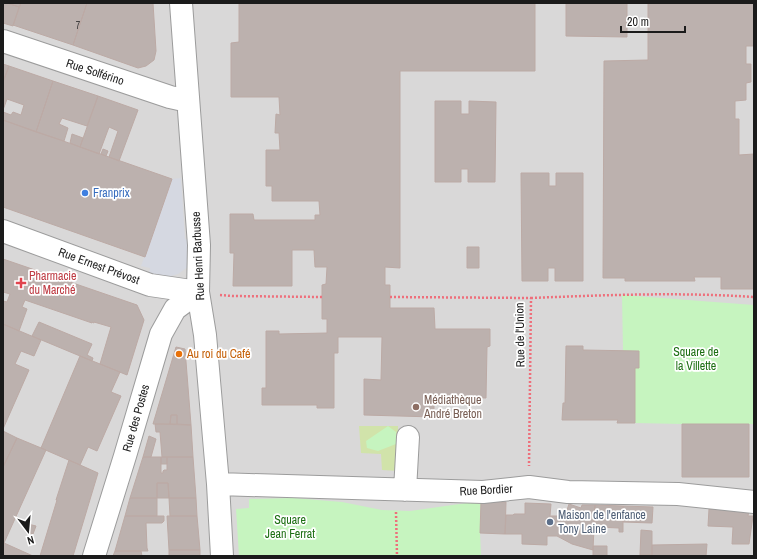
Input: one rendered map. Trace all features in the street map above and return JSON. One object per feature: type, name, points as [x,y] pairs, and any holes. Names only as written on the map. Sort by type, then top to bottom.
[{"type":"street","name":"Rue Henri Barbusse","points":[[181,3],[199,245],[198,292],[205,335],[218,484],[222,556]]},
{"type":"street","name":"Rue Solférino","points":[[3,41],[170,97],[188,101]]},
{"type":"street","name":"Rue Ernest Prévost","points":[[3,231],[150,284],[198,292]]},
{"type":"street","name":"Rue des Postes","points":[[94,556],[161,334],[175,309],[198,292]]},
{"type":"street","points":[[400,489],[408,437]]},
{"type":"street","name":"Rue Bordier","points":[[218,484],[483,492],[529,487],[568,492],[678,494],[754,502]]},
{"type":"path","points":[[198,292],[232,296],[322,297]]},
{"type":"path","points":[[531,298],[607,295],[713,294],[754,297]]},
{"type":"path","name":"Rue de l'Union","points":[[390,297],[531,298],[529,487]]},
{"type":"path","points":[[397,556],[400,489]]},
{"type":"shaded area","points":[[3,3],[754,3],[754,556],[3,556]]},
{"type":"shaded area","points":[[181,178],[185,239],[192,239],[188,267],[178,274],[164,278],[148,278],[150,268],[141,266],[172,179]]},
{"type":"green space","name":"Square de la Villette","points":[[622,295],[754,305],[754,424],[635,423],[635,368],[639,368],[639,351],[623,351]]},
{"type":"green space","points":[[359,426],[398,426],[399,471],[382,470],[381,454],[361,453]]},
{"type":"green space","points":[[388,426],[396,432],[396,444],[378,451],[367,448],[366,441]]},
{"type":"green space","name":"Square Jean Ferrat","points":[[293,498],[342,502],[382,510],[410,511],[481,501],[481,556],[239,556],[236,509],[249,508],[249,499]]},
{"type":"building","points":[[3,3],[19,7],[13,26],[3,23]]},
{"type":"building","points":[[7,3],[21,3],[19,7]]},
{"type":"building","points":[[21,3],[87,3],[73,45],[13,25]]},
{"type":"building","points":[[87,3],[153,3],[156,51],[154,60],[146,66],[138,68],[73,45]]},
{"type":"building","points":[[239,3],[535,3],[535,71],[400,71],[400,268],[385,267],[385,285],[390,285],[390,308],[434,308],[435,329],[490,329],[490,346],[487,347],[486,398],[434,397],[434,417],[364,415],[364,379],[381,380],[382,337],[338,337],[338,353],[334,353],[334,408],[317,408],[317,405],[262,405],[262,388],[266,388],[266,331],[279,331],[279,334],[327,333],[327,319],[322,319],[322,285],[326,284],[327,267],[315,267],[314,250],[292,250],[292,286],[233,286],[234,253],[230,253],[230,214],[253,214],[254,220],[315,220],[315,215],[320,215],[319,201],[272,201],[272,186],[266,186],[266,150],[280,150],[279,133],[275,133],[276,114],[280,115],[279,97],[231,97],[231,43],[239,42]]},
{"type":"building","points":[[566,3],[627,3],[627,37],[566,36]]},
{"type":"building","points":[[648,3],[754,3],[754,46],[746,46],[746,64],[751,64],[751,82],[746,83],[746,100],[735,101],[735,119],[739,119],[739,155],[754,154],[754,289],[721,289],[721,277],[694,277],[695,281],[625,281],[625,278],[603,278],[604,61],[648,60]]},
{"type":"building","points":[[3,64],[9,66],[3,82]]},
{"type":"building","points":[[9,66],[53,81],[36,132],[3,120],[3,112],[11,115],[13,112],[21,115],[24,105],[7,99],[3,110],[3,82]]},
{"type":"building","points":[[53,81],[98,96],[87,126],[62,118],[59,124],[68,128],[64,141],[36,132]]},
{"type":"building","points":[[98,96],[138,110],[119,161],[109,157],[118,131],[109,127],[99,154],[80,147]]},
{"type":"building","points":[[435,101],[461,101],[461,114],[469,114],[469,101],[496,102],[495,182],[468,182],[468,169],[461,169],[461,182],[435,182]]},
{"type":"building","name":"Franprix","points":[[3,120],[172,179],[145,257],[3,207]]},
{"type":"building","points":[[72,134],[83,138],[80,147],[70,143]]},
{"type":"building","points":[[103,149],[108,151],[106,156],[101,154]]},
{"type":"building","points":[[521,173],[549,173],[549,186],[556,186],[556,173],[583,173],[583,281],[555,281],[555,268],[548,268],[548,281],[522,281]]},
{"type":"building","points":[[467,247],[479,247],[479,268],[467,268]]},
{"type":"building","points":[[3,259],[137,305],[144,320],[127,375],[100,364],[111,327],[94,322],[92,323],[25,300],[22,307],[27,309],[19,331],[3,324],[3,301],[7,302],[10,294],[3,292]]},
{"type":"building","points":[[39,322],[92,344],[87,355],[93,358],[92,361],[32,336]]},
{"type":"building","points":[[3,324],[41,340],[34,356],[21,351],[15,364],[29,370],[3,429]]},
{"type":"building","points":[[566,346],[583,346],[583,350],[639,351],[639,368],[635,368],[635,423],[617,423],[618,420],[562,420],[563,403],[565,403]]},
{"type":"building","points":[[176,347],[185,349],[191,425],[177,424],[177,415],[171,415],[170,424],[153,424]]},
{"type":"building","points":[[80,356],[120,372],[111,392],[121,396],[97,451],[88,447],[80,465],[41,448]]},
{"type":"building","points":[[171,415],[177,415],[177,424],[170,424]]},
{"type":"building","points":[[155,424],[191,425],[193,457],[162,457],[160,432],[156,432]]},
{"type":"building","points":[[682,424],[749,424],[749,477],[682,477]]},
{"type":"building","points":[[3,431],[17,438],[3,467]]},
{"type":"building","points":[[149,436],[156,439],[151,457],[143,457]]},
{"type":"building","points":[[17,438],[46,450],[4,543],[33,556],[3,556],[3,467]]},
{"type":"building","points":[[143,457],[161,457],[161,473],[163,473],[164,470],[167,470],[167,457],[193,457],[196,498],[169,498],[168,483],[157,483],[157,498],[130,498]]},
{"type":"building","points":[[161,457],[167,457],[167,464],[161,464]]},
{"type":"building","points":[[69,460],[98,473],[73,556],[40,556],[56,500]]},
{"type":"building","points":[[157,483],[168,483],[169,498],[157,498]]},
{"type":"building","points":[[130,498],[157,498],[157,516],[125,516]]},
{"type":"building","points":[[169,498],[196,498],[197,516],[170,516]]},
{"type":"building","points":[[481,501],[506,502],[505,534],[480,533]]},
{"type":"building","name":"Maison de l'enfance Tony Laine","points":[[525,503],[551,504],[550,516],[565,516],[569,504],[581,508],[582,505],[595,505],[593,550],[572,544],[557,536],[547,536],[547,545],[522,544],[522,534],[505,534],[506,515],[525,514]]},
{"type":"building","points":[[595,505],[623,506],[623,532],[619,532],[619,528],[598,527],[598,529],[594,529]]},
{"type":"building","points":[[623,506],[653,507],[652,523],[623,522]]},
{"type":"building","points":[[709,509],[749,510],[748,516],[753,516],[749,544],[732,544],[733,527],[708,526]]},
{"type":"building","points":[[125,516],[164,516],[164,521],[162,523],[146,523],[148,551],[115,551]]},
{"type":"building","points":[[167,516],[197,516],[200,550],[169,550]]},
{"type":"building","points":[[28,524],[36,526],[33,534],[25,531]]},
{"type":"building","points":[[641,530],[652,531],[652,555],[640,555]]},
{"type":"building","points":[[707,544],[706,556],[652,556],[652,545]]},
{"type":"building","points":[[593,546],[607,546],[607,556],[593,556]]},
{"type":"building","points":[[169,550],[200,550],[200,556],[169,556]]},
{"type":"building","points":[[115,551],[141,551],[142,556],[113,556]]},
{"type":"place","name":"Franprix","points":[[85,193]]},
{"type":"place","name":"Pharmacie du Marché","points":[[21,283]]},
{"type":"place","name":"Au roi du Café","points":[[179,354]]},
{"type":"place","name":"Médiathèque André Breton","points":[[416,407]]},
{"type":"place","name":"Maison de l'enfance Tony Laine","points":[[550,522]]}]
